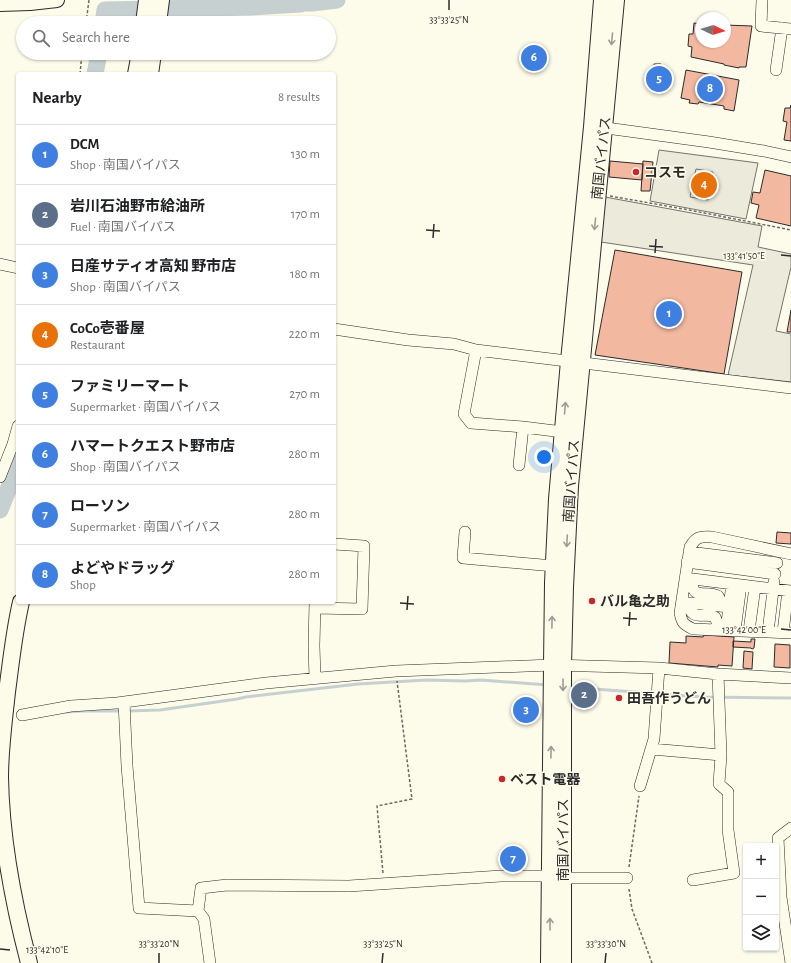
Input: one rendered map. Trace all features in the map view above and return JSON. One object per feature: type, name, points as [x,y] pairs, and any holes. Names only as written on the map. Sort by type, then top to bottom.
[{"type":"highway","points":[[147,0],[150,16]]},
{"type":"highway","points":[[153,16],[161,0]]},
{"type":"highway","name":"南国バイパス","points":[[563,963],[557,877],[557,666],[554,566],[557,499],[563,432],[575,362],[598,194],[598,127],[602,0]]},
{"type":"highway","name":"南国バイパス","points":[[557,666],[565,587],[575,362],[598,127],[616,0]]},
{"type":"highway","points":[[136,72],[139,60]]},
{"type":"highway","points":[[150,72],[152,60]]},
{"type":"highway","points":[[21,604],[2,732],[0,776],[3,824],[10,875],[20,929],[29,963]]},
{"type":"highway","points":[[10,671],[27,604]]},
{"type":"highway","name":"南国バイパス","points":[[549,963],[557,877]]},
{"type":"main road","points":[[0,4],[57,0]]},
{"type":"street","points":[[762,0],[761,26],[786,29],[776,70]]},
{"type":"street","points":[[598,127],[709,142],[791,157]]},
{"type":"street","points":[[0,264],[16,268]]},
{"type":"street","points":[[336,328],[408,340],[454,344],[476,350],[791,388]]},
{"type":"street","points":[[476,350],[464,414],[471,423],[563,432]]},
{"type":"street","points":[[519,465],[523,427]]},
{"type":"street","points":[[0,477],[16,433]]},
{"type":"street","points":[[465,532],[463,558],[554,566]]},
{"type":"street","points":[[689,578],[790,591],[787,633],[693,629],[685,625],[680,613],[685,603],[689,578],[688,557],[690,547],[694,540],[702,536],[712,537],[791,554]]},
{"type":"street","points":[[315,678],[315,605],[362,609],[364,546],[336,544]]},
{"type":"street","points":[[768,632],[778,552]]},
{"type":"street","points":[[688,557],[776,569]]},
{"type":"street","points":[[689,578],[696,592],[701,594],[714,593],[718,596],[725,607]]},
{"type":"street","points":[[726,630],[725,607],[737,584]]},
{"type":"street","points":[[726,630],[737,584]]},
{"type":"street","points":[[749,631],[755,587]]},
{"type":"street","points":[[685,603],[725,607]]},
{"type":"street","points":[[22,715],[71,706],[124,702],[266,683],[396,671],[557,666],[659,668],[718,674],[791,678]]},
{"type":"street","points":[[640,786],[654,739],[659,668]]},
{"type":"street","points":[[693,880],[734,872],[728,830],[728,792],[719,784],[720,755],[718,674]]},
{"type":"street","points":[[124,702],[127,766],[138,908],[198,911]]},
{"type":"street","points":[[652,749],[720,755]]},
{"type":"street","points":[[791,828],[778,838],[781,897],[791,963]]},
{"type":"street","points":[[210,963],[204,919],[198,911],[201,888],[227,885],[349,886],[501,876],[627,878]]},
{"type":"path","points":[[87,16],[89,0]]},
{"type":"path","points":[[80,72],[81,60]]},
{"type":"path","points":[[598,194],[791,230]]},
{"type":"path","points":[[384,884],[377,806],[412,799],[396,671]]},
{"type":"shaded area","points":[[659,150],[758,163],[746,219],[650,201]],"holes":[[[696,169],[713,172],[708,200],[690,197]]]},
{"type":"shaded area","points":[[605,197],[762,226],[758,247],[791,254],[791,267],[776,331],[791,334],[791,382],[728,375],[753,265],[601,242]]},
{"type":"building","points":[[694,23],[695,48],[731,48],[731,25],[752,26],[746,67],[739,68],[691,57],[692,47],[688,46],[689,34],[693,34]]},
{"type":"building","points":[[654,64],[661,64],[660,66],[667,67],[666,91],[650,90],[652,66],[654,66]]},
{"type":"building","points":[[686,70],[739,80],[734,111],[724,109],[724,106],[699,102],[698,104],[689,103],[690,100],[681,98]]},
{"type":"building","points":[[791,105],[791,141],[784,140],[787,122],[783,121],[785,108],[790,108]]},
{"type":"building","points":[[610,161],[643,164],[642,180],[609,177]]},
{"type":"building","points":[[643,161],[653,162],[650,191],[641,191]]},
{"type":"building","points":[[765,170],[791,176],[791,226],[756,218],[759,205],[751,203],[753,192],[760,193]]},
{"type":"building","points":[[700,172],[711,173],[707,198],[696,196]]},
{"type":"building","points":[[615,250],[742,272],[724,374],[595,355]]},
{"type":"building","points":[[791,310],[791,332],[787,332]]},
{"type":"building","points":[[777,532],[791,533],[791,544],[776,543]]},
{"type":"building","points":[[704,635],[734,637],[732,666],[718,665],[718,667],[669,663],[670,642],[686,643],[686,636],[703,637]]},
{"type":"building","points":[[751,639],[755,639],[754,648],[752,649],[733,647],[733,641],[751,642]]},
{"type":"building","points":[[775,644],[790,645],[790,668],[774,667]]},
{"type":"building","points":[[744,651],[753,652],[752,669],[743,668]]},
{"type":"waterway","points":[[104,16],[105,10],[250,7],[337,0]]},
{"type":"waterway","points":[[95,72],[98,60]]},
{"type":"waterway","points":[[0,510],[16,468]]},
{"type":"waterway","points":[[127,711],[160,710],[246,697],[358,684],[426,680],[481,680],[548,685]]},
{"type":"waterway","points":[[567,687],[703,697],[791,698]]},
{"type":"waterway","points":[[65,712],[122,711]]},
{"type":"place","name":"ハマートクエスト野市店","points":[[534,58]]},
{"type":"place","name":"ファミリーマート","points":[[659,79]]},
{"type":"place","name":"よどやドラッグ","points":[[710,89]]},
{"type":"place","name":"コスモ","points":[[636,172]]},
{"type":"place","name":"CoCo壱番屋","points":[[704,185]]},
{"type":"place","name":"DCM","points":[[669,314]]},
{"type":"place","name":"バル亀之助","points":[[592,601]]},
{"type":"place","name":"岩川石油野市給油所","points":[[584,695]]},
{"type":"place","name":"田吾作うどん","points":[[619,698]]},
{"type":"place","name":"日産サティオ高知 野市店","points":[[526,710]]},
{"type":"place","name":"ベスト電器","points":[[502,779]]},
{"type":"place","name":"ローソン","points":[[513,859]]}]
